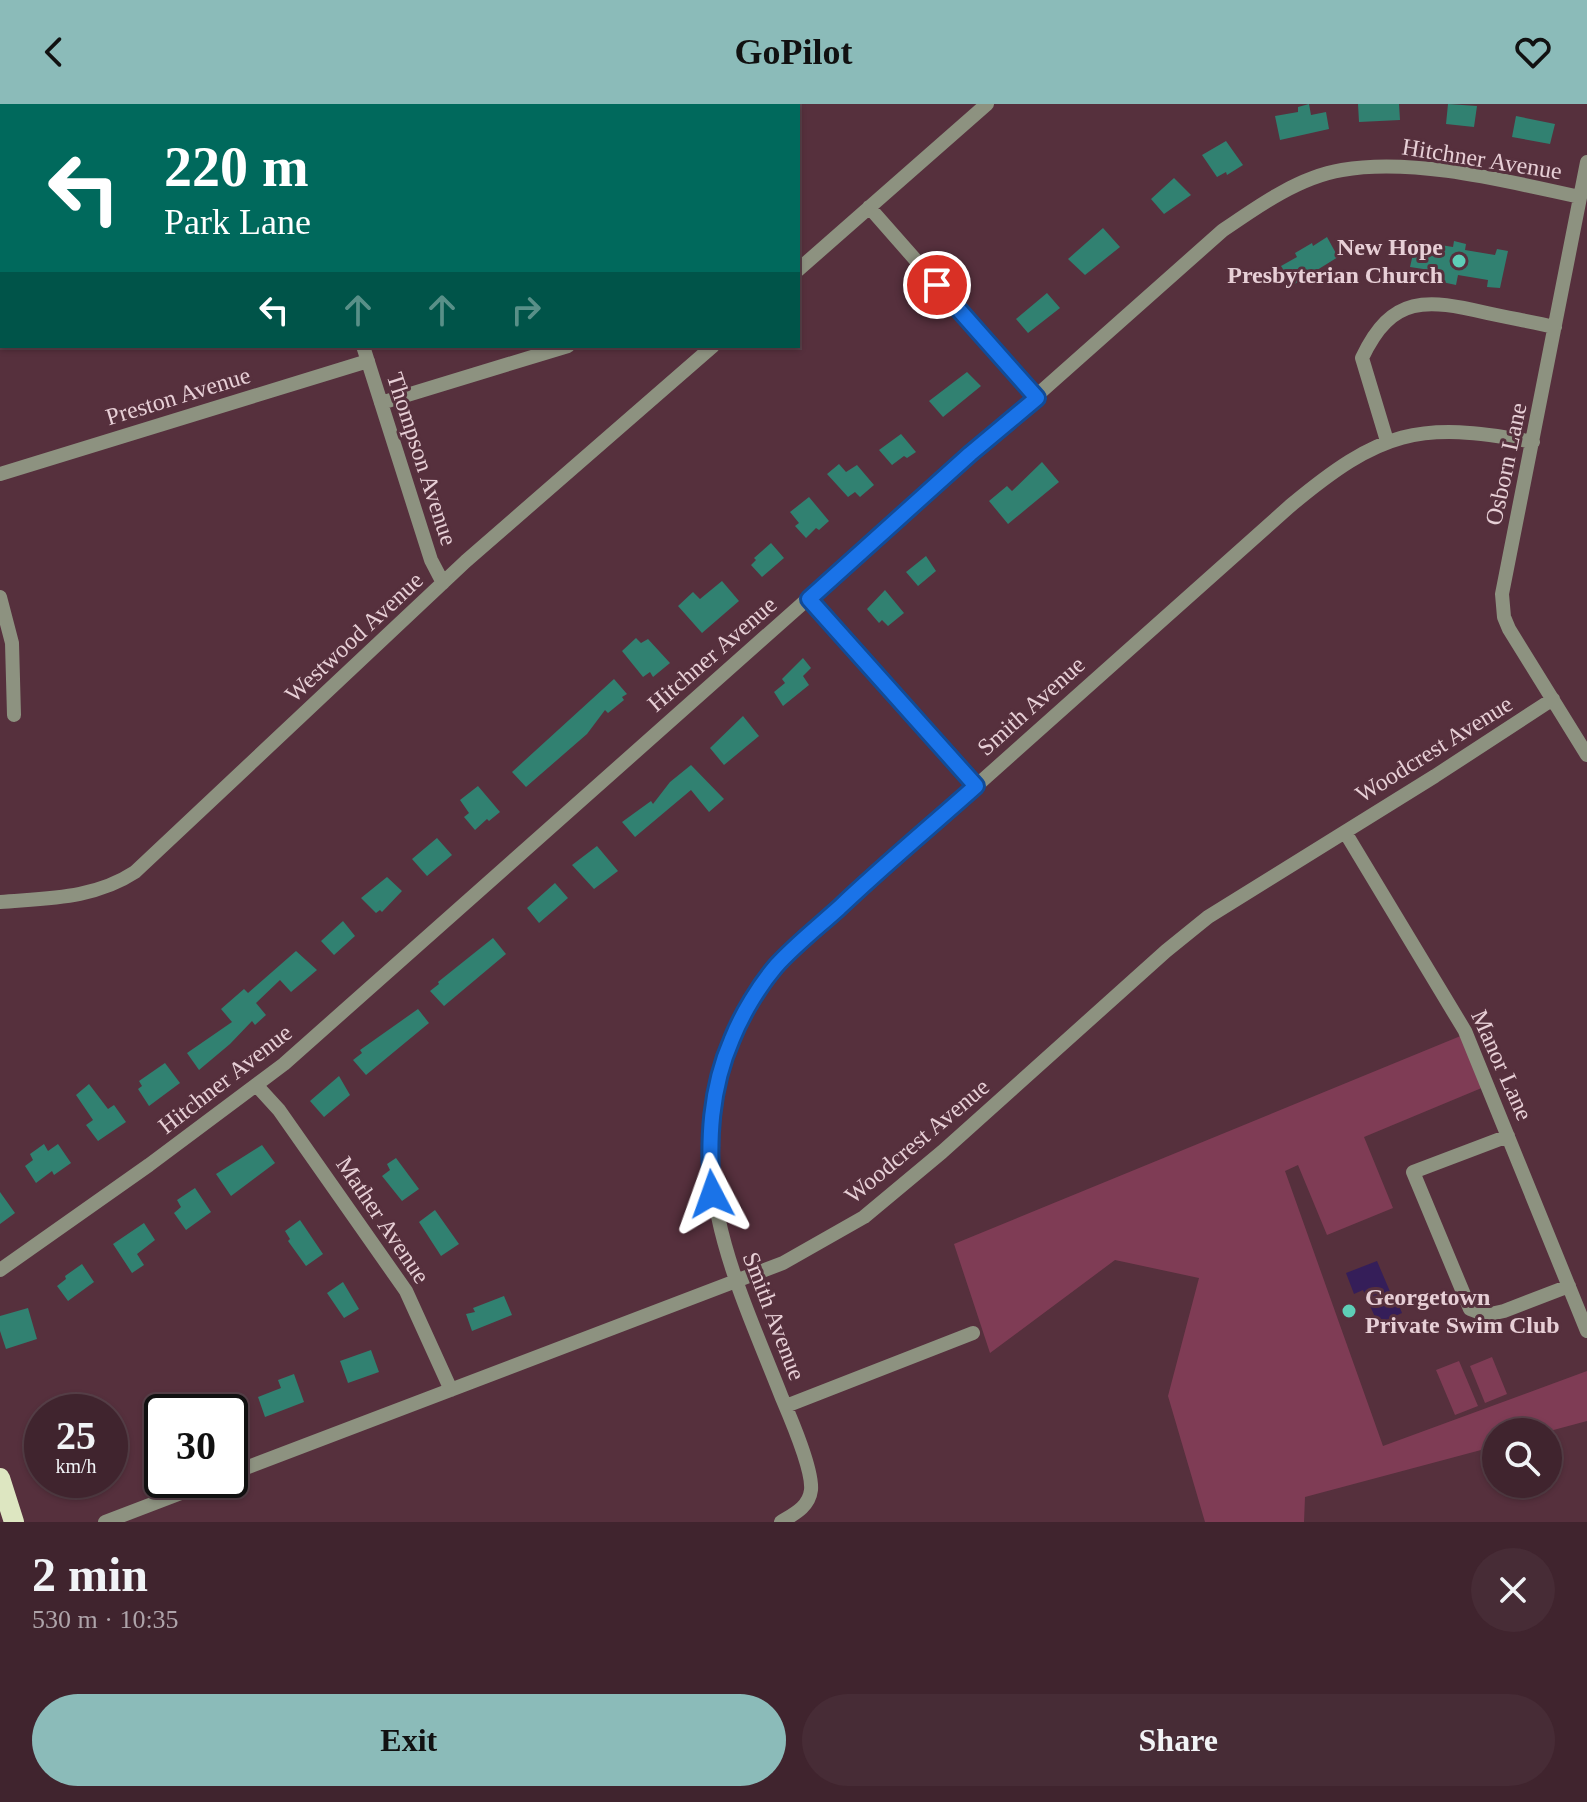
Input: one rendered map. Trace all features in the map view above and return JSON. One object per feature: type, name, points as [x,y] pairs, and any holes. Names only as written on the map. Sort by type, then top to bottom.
[{"type":"main road","points":[[0,1478],[14,1522]]},
{"type":"street","points":[[800,268],[987,104]]},
{"type":"street","name":"Osborn Lane","points":[[1587,162],[1512,539],[1502,606],[1509,629],[1587,755]]},
{"type":"street","name":"Hitchner Avenue","points":[[0,1270],[257,1086],[1222,231],[1257,207],[1312,179],[1342,170],[1391,166],[1473,177],[1580,197]]},
{"type":"street","points":[[869,207],[1037,398]]},
{"type":"street","points":[[1387,441],[1362,358],[1373,336],[1386,322],[1409,306],[1441,302],[1555,327]]},
{"type":"street","name":"Thompson Avenue","points":[[364,348],[431,560],[443,583]]},
{"type":"street","points":[[381,403],[561,348]]},
{"type":"street","name":"Westwood Avenue","points":[[0,902],[86,893],[117,883],[135,872],[443,583],[711,348]]},
{"type":"street","name":"Preston Avenue","points":[[0,474],[368,361]]},
{"type":"street","name":"Smith Avenue","points":[[781,1522],[801,1509],[811,1494],[811,1481],[718,1223],[709,1158],[711,1116],[732,1038],[776,966],[865,883],[1290,506],[1353,457],[1387,441],[1428,433],[1462,432],[1533,442]]},
{"type":"street","points":[[0,597],[12,643],[14,715]]},
{"type":"street","points":[[809,599],[976,786]]},
{"type":"street","name":"Woodcrest Avenue","points":[[248,1467],[811,1249],[864,1217],[942,1152],[1208,917],[1553,699]]},
{"type":"street","name":"Manor Lane","points":[[1345,832],[1457,1015],[1587,1331]]},
{"type":"street","name":"Mather Avenue","points":[[257,1086],[288,1122],[400,1280],[451,1390]]},
{"type":"street","points":[[1508,1136],[1413,1172],[1470,1309],[1486,1315],[1495,1313],[1569,1286]]},
{"type":"street","points":[[786,1406],[973,1333]]},
{"type":"street","points":[[105,1522],[168,1498]]},
{"type":"shaded area","points":[[1463,1035],[1484,1087],[1364,1137],[1393,1208],[1327,1235],[1298,1165],[1285,1171],[1383,1446],[1587,1371],[1587,1421],[1562,1428],[1562,1418],[1482,1418],[1482,1450],[1305,1497],[1304,1522],[1205,1522],[1168,1396],[1199,1278],[1115,1260],[990,1353],[954,1244]]},
{"type":"shaded area","points":[[1377,1261],[1402,1313],[1375,1325],[1375,1317],[1363,1290],[1354,1294],[1346,1273]]},
{"type":"shaded area","points":[[1492,1357],[1507,1394],[1485,1403],[1470,1366]]},
{"type":"shaded area","points":[[1459,1361],[1478,1406],[1455,1415],[1436,1370]]},
{"type":"building","points":[[1309,104],[1311,115],[1326,112],[1329,129],[1280,140],[1275,116],[1298,112],[1298,107]]},
{"type":"building","points":[[1358,104],[1399,104],[1400,120],[1359,122]]},
{"type":"building","points":[[1448,104],[1477,106],[1474,127],[1446,124]]},
{"type":"building","points":[[1516,116],[1555,124],[1550,144],[1512,137]]},
{"type":"building","points":[[1226,141],[1243,165],[1217,177],[1202,155]]},
{"type":"building","points":[[1174,178],[1191,195],[1164,214],[1151,199]]},
{"type":"building","points":[[1103,228],[1120,247],[1085,275],[1068,259]]},
{"type":"building","points":[[1327,237],[1338,257],[1293,285],[1281,266],[1297,257],[1295,253]]},
{"type":"building","name":"New Hope Presbyterian Church","points":[[1416,241],[1453,247],[1454,241],[1466,244],[1465,250],[1495,255],[1497,249],[1508,251],[1500,288],[1487,287],[1488,280],[1458,275],[1456,285],[1442,282],[1443,272],[1410,267]]},
{"type":"building","points":[[1047,293],[1060,308],[1028,333],[1016,319]]},
{"type":"building","points":[[967,372],[981,386],[943,417],[929,401]]},
{"type":"building","points":[[901,434],[916,452],[892,465],[879,450]]},
{"type":"building","points":[[1042,462],[1059,482],[1008,524],[989,501],[1007,486],[1012,491]]},
{"type":"building","points":[[839,464],[846,472],[857,465],[874,485],[860,497],[855,492],[848,497],[827,474]]},
{"type":"building","points":[[809,497],[829,521],[806,538],[795,526],[799,523],[790,512]]},
{"type":"building","points":[[771,543],[784,558],[762,577],[751,565],[756,560],[754,558]]},
{"type":"building","points":[[926,556],[936,571],[918,586],[906,572]]},
{"type":"building","points":[[722,581],[739,601],[702,633],[678,606],[693,592],[700,599]]},
{"type":"building","points":[[885,590],[904,613],[888,626],[882,620],[879,623],[867,609]]},
{"type":"building","points":[[636,638],[641,643],[648,639],[670,663],[653,677],[650,672],[643,677],[622,651]]},
{"type":"building","points":[[803,658],[811,668],[803,676],[809,685],[783,706],[774,692],[785,683],[782,679]]},
{"type":"building","points":[[614,679],[627,694],[622,697],[624,700],[608,713],[605,710],[587,734],[526,787],[512,772]]},
{"type":"building","points":[[743,716],[759,736],[724,765],[710,748]]},
{"type":"building","points":[[691,765],[724,799],[709,812],[691,790],[635,837],[622,822],[651,801],[653,804],[670,782]]},
{"type":"building","points":[[478,786],[500,812],[475,830],[464,817],[469,813],[460,800]]},
{"type":"building","points":[[437,838],[452,855],[427,876],[412,859]]},
{"type":"building","points":[[597,846],[618,871],[594,889],[572,865]]},
{"type":"building","points":[[387,877],[402,891],[382,912],[376,913],[361,898]]},
{"type":"building","points":[[555,883],[568,898],[539,923],[527,908]]},
{"type":"building","points":[[343,921],[355,936],[334,955],[321,941]]},
{"type":"building","points":[[493,938],[506,954],[444,1006],[430,991]]},
{"type":"building","points":[[296,951],[317,970],[291,992],[280,980],[256,1003],[266,1015],[255,1025],[252,1021],[199,1070],[187,1053],[232,1022],[221,1009],[244,989],[248,993]]},
{"type":"building","points":[[418,1009],[429,1023],[366,1075],[353,1060],[362,1053],[360,1050]]},
{"type":"building","points":[[165,1063],[180,1083],[149,1106],[138,1089],[142,1086],[139,1081]]},
{"type":"building","points":[[339,1076],[350,1095],[324,1117],[310,1101]]},
{"type":"building","points":[[89,1084],[108,1109],[114,1105],[126,1122],[98,1141],[86,1125],[93,1120],[76,1095]]},
{"type":"building","points":[[44,1144],[48,1151],[58,1144],[71,1163],[54,1175],[52,1171],[36,1183],[25,1166],[33,1160],[30,1154]]},
{"type":"building","points":[[262,1145],[275,1163],[231,1196],[216,1174]]},
{"type":"building","points":[[396,1158],[419,1189],[402,1201],[382,1176],[390,1170],[387,1164]]},
{"type":"building","points":[[195,1188],[211,1212],[186,1230],[174,1213],[181,1207],[177,1200]]},
{"type":"building","points":[[0,1192],[15,1213],[0,1224]]},
{"type":"building","points":[[435,1210],[459,1244],[441,1256],[419,1222]]},
{"type":"building","points":[[300,1220],[323,1254],[306,1266],[288,1241],[290,1239],[285,1231]]},
{"type":"building","points":[[144,1223],[155,1240],[137,1254],[144,1265],[132,1273],[113,1244]]},
{"type":"building","points":[[82,1264],[94,1282],[68,1301],[57,1286]]},
{"type":"building","points":[[343,1282],[359,1309],[344,1318],[327,1293]]},
{"type":"building","points":[[504,1296],[512,1315],[472,1331],[466,1314],[475,1312],[473,1308]]},
{"type":"building","points":[[28,1308],[37,1339],[6,1349],[0,1331],[0,1316]]},
{"type":"building","points":[[371,1350],[379,1372],[348,1383],[340,1361]]},
{"type":"building","points":[[294,1374],[304,1402],[265,1417],[258,1397],[281,1388],[278,1380]]},
{"type":"place","name":"New Hope Presbyterian Church","points":[[1459,261]]},
{"type":"place","name":"Georgetown Private Swim Club","points":[[1349,1311]]},
{"type":"route","points":[[712,1194],[709,1158],[712,1110],[732,1038],[746,1012],[776,966],[976,786],[809,599],[1037,398],[937,285]]}]
